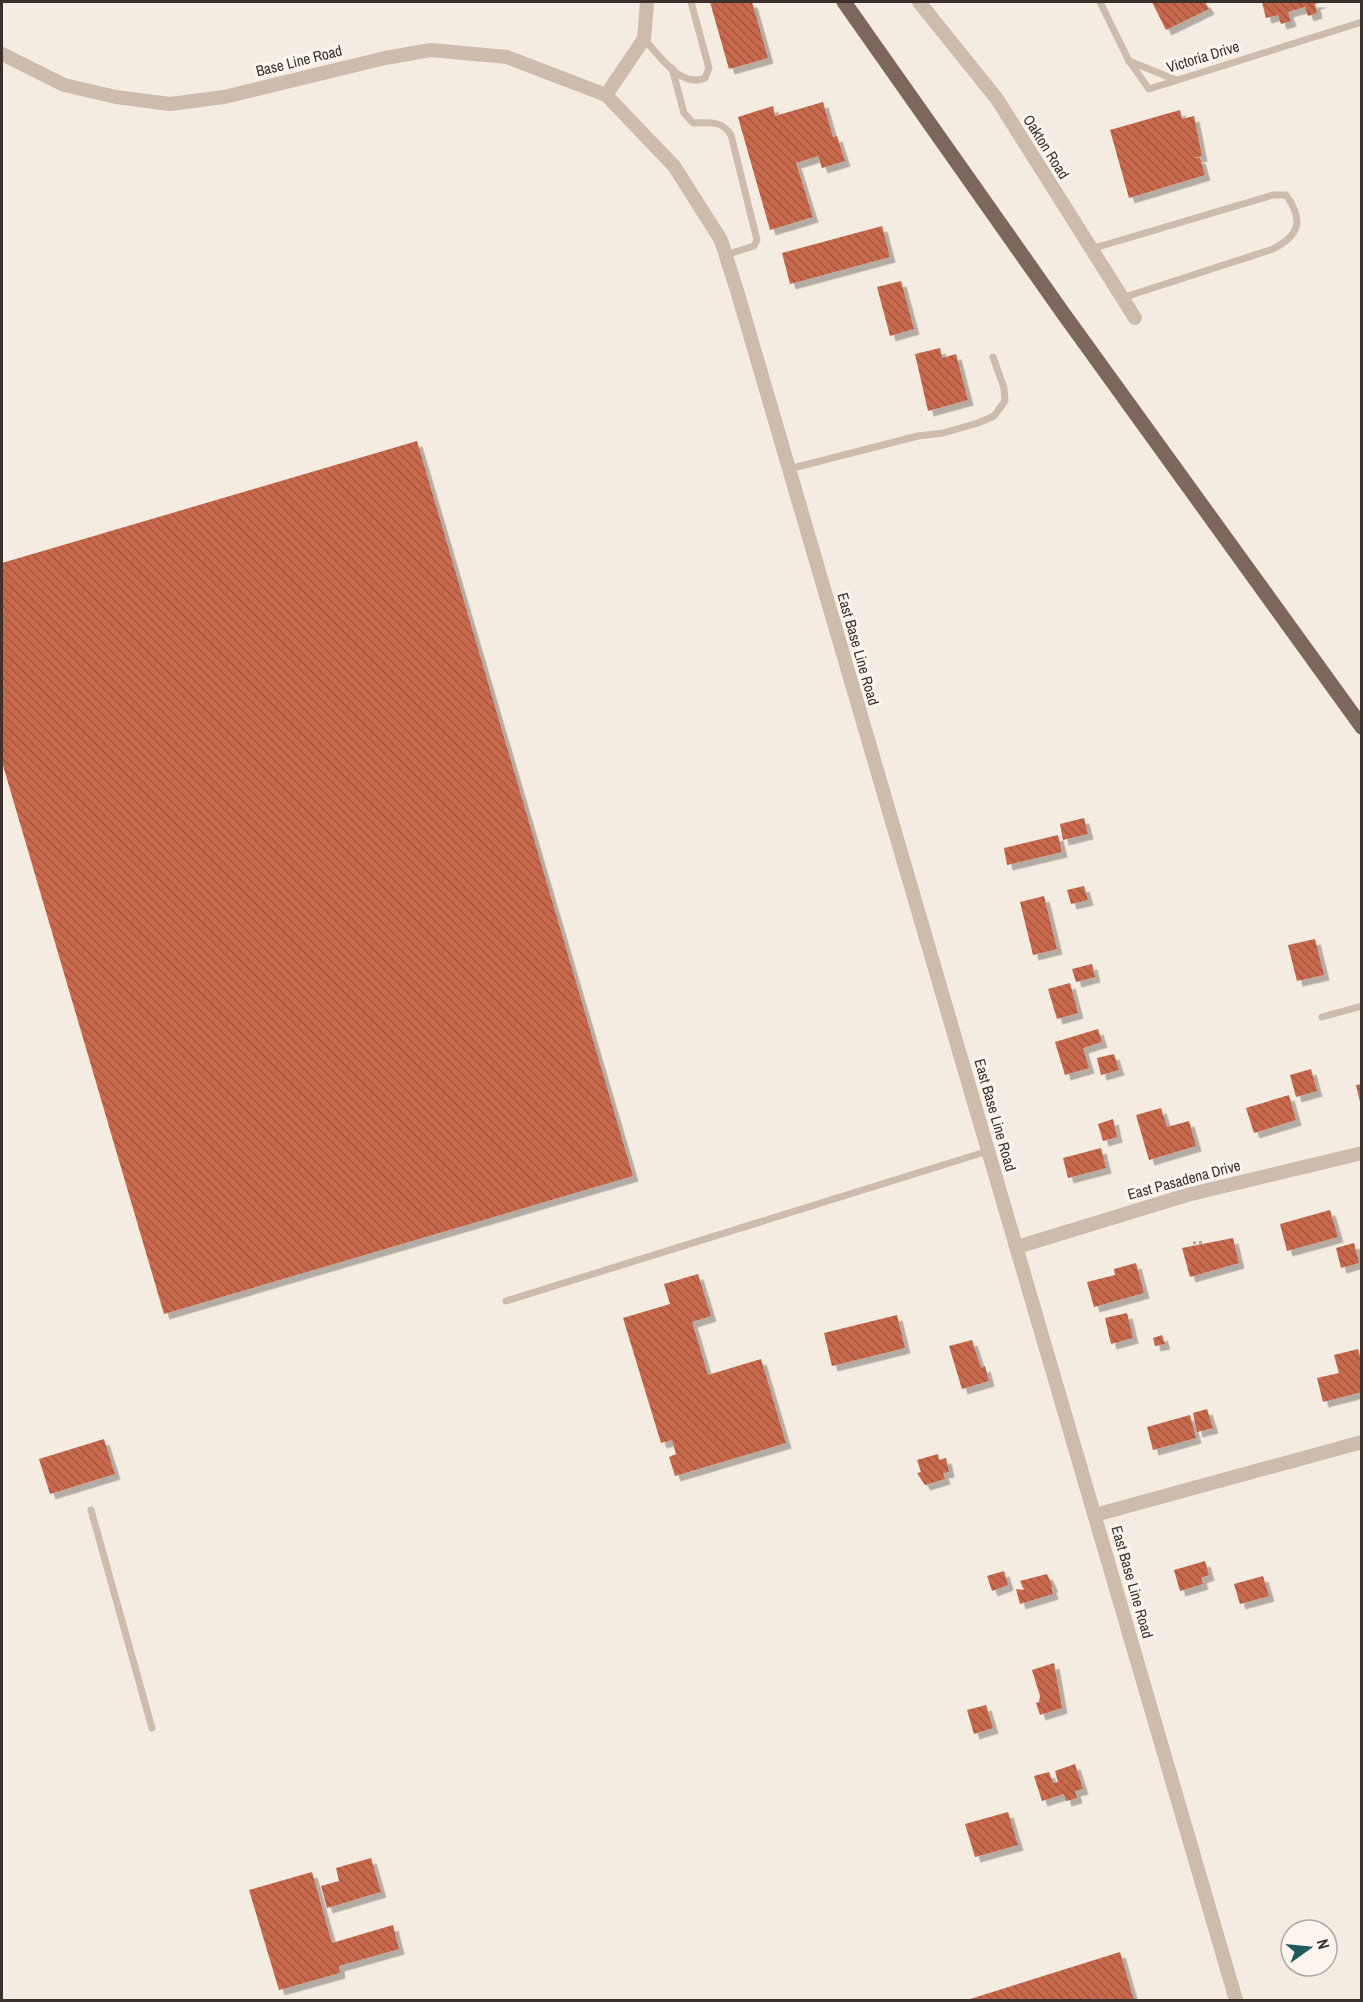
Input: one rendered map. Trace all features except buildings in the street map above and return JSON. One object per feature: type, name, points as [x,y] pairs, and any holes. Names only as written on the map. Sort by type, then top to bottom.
[{"type":"main road","points":[[844,2],[1066,318],[1362,727]]},
{"type":"street","name":"Oakton Road","points":[[919,2],[997,99],[1135,318]]},
{"type":"street","points":[[606,95],[644,39],[647,6]]},
{"type":"street","name":"Base Line Road","points":[[2,54],[64,85],[116,98],[170,104],[224,97],[385,58],[431,50],[507,57],[606,95],[674,166],[721,240]]},
{"type":"street","name":"East Base Line Road","points":[[721,240],[1236,2001]]},
{"type":"street","name":"East Pasadena Drive","points":[[1017,1247],[1187,1195],[1362,1153]]},
{"type":"street","points":[[1095,1515],[1362,1442]]},
{"type":"lane","points":[[644,39],[672,68],[691,81],[705,78],[709,72],[692,2]]},
{"type":"lane","name":"Victoria Drive","points":[[1100,2],[1129,61],[1149,89],[1362,21]]},
{"type":"lane","points":[[1129,61],[1176,80]]},
{"type":"lane","points":[[672,68],[684,112],[693,123],[720,124],[731,135],[757,240],[754,246],[725,255]]},
{"type":"lane","points":[[1091,249],[1273,195],[1286,195],[1293,204],[1297,214],[1296,230],[1288,241],[1273,249],[1122,298]]},
{"type":"lane","points":[[789,469],[969,426],[994,416],[1005,401],[1004,388],[993,357]]},
{"type":"lane","points":[[1322,1017],[1362,1006]]},
{"type":"lane","points":[[506,1301],[988,1151]]},
{"type":"lane","points":[[91,1510],[152,1728]]},
{"type":"path","points":[[1193,1243],[1205,1242]]}]
